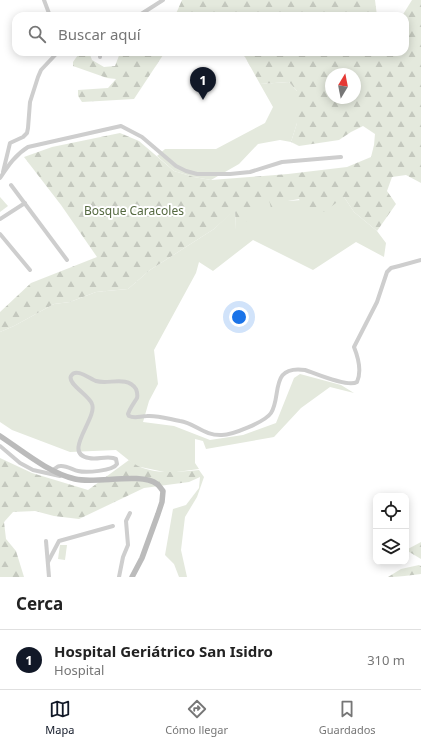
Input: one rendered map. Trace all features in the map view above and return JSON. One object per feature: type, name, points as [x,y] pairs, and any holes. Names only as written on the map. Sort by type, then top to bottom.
[{"type":"main road","points":[[0,436],[52,471],[74,479],[90,481],[147,479],[157,484],[163,491],[162,502],[142,558],[132,577]]},
{"type":"street","points":[[44,0],[48,12]]},
{"type":"street","points":[[144,12],[163,0]]},
{"type":"street","points":[[1,176],[10,143],[23,137],[27,133],[30,102],[41,70],[54,56]]},
{"type":"street","points":[[1,176],[20,152],[28,147],[120,126],[142,137],[176,166],[197,174],[230,174],[282,162],[341,157]]},
{"type":"street","points":[[11,185],[67,260]]},
{"type":"street","points":[[0,219],[25,203]]},
{"type":"street","points":[[0,234],[30,270]]},
{"type":"street","points":[[52,471],[58,466],[62,466],[76,471],[90,472],[113,467],[117,464],[116,459],[113,458],[90,458],[84,457],[79,453],[79,441],[92,418],[93,408],[88,397],[72,384],[71,378],[74,373],[82,374],[100,382],[117,381],[130,384],[135,387],[137,398],[129,410],[129,416],[132,418],[154,416],[187,422],[204,432],[215,436],[224,436],[240,431],[270,415],[280,377],[291,370],[304,370],[347,384],[355,384],[358,382],[360,375],[354,347],[377,302],[387,272],[391,268],[421,260]]},
{"type":"street","points":[[0,446],[20,463],[33,470],[74,479]]},
{"type":"street","points":[[119,577],[123,557],[128,545],[126,521],[130,513]]},
{"type":"street","points":[[48,562],[59,541],[113,526]]},
{"type":"street","points":[[46,541],[49,577]]},
{"type":"green space","points":[[182,0],[375,0],[376,12],[177,12]]},
{"type":"green space","name":"Bosque Caracoles","points":[[412,0],[421,0],[421,183],[406,175],[392,177],[387,191],[396,204],[377,231],[354,212],[344,197],[324,212],[304,211],[299,199],[288,201],[272,212],[269,200],[236,231],[235,210],[214,229],[150,270],[128,289],[96,292],[70,302],[54,304],[0,332],[0,312],[31,283],[97,257],[61,205],[24,157],[52,147],[120,133],[139,141],[174,171],[211,180],[288,174],[347,167],[371,157],[375,134],[363,126],[339,140],[299,146],[291,142],[297,123],[297,91],[289,82],[260,84],[244,56],[409,56],[409,12],[404,12]]},
{"type":"green space","points":[[77,56],[90,56],[92,60],[104,67],[115,66],[119,56],[162,56],[134,99],[82,102],[78,96],[78,90],[108,88],[116,79],[107,78],[73,66],[73,62]]},
{"type":"green space","points":[[289,82],[297,91],[297,123],[291,142],[280,140],[258,144],[239,164],[211,180],[174,171],[157,156],[165,149],[216,149],[265,123],[273,107],[260,84]]},
{"type":"green space","points":[[0,197],[8,206],[0,212]]},
{"type":"green space","points":[[344,197],[354,212],[377,231],[386,243],[384,257],[356,242],[313,270],[253,240],[213,271],[199,262],[196,273],[154,350],[158,384],[149,401],[143,422],[174,426],[210,440],[243,435],[276,423],[294,378],[300,374],[341,385],[354,393],[330,387],[301,408],[274,437],[206,449],[203,441],[195,439],[195,463],[199,469],[169,473],[136,466],[116,450],[70,452],[12,430],[0,422],[0,332],[54,304],[70,302],[96,292],[128,289],[150,270],[214,229],[235,209],[236,230],[269,199],[288,201]]},
{"type":"green space","points":[[0,458],[32,473],[88,490],[129,460],[145,469],[153,471],[172,472],[199,470],[204,477],[200,477],[189,482],[144,488],[79,519],[54,516],[35,511],[13,512],[4,522],[6,539],[16,551],[24,577],[0,577]]},
{"type":"green space","points":[[200,477],[204,477],[197,497],[185,517],[181,550],[187,577],[179,577],[174,564],[165,555],[173,509],[186,505],[199,488]]},
{"type":"green space","points":[[421,542],[421,559],[409,552],[409,548]]},
{"type":"green space","points":[[60,545],[67,545],[65,560],[58,559]]},
{"type":"green space","points":[[419,565],[421,566],[421,574],[388,577],[401,569]]},
{"type":"place","name":"Hospital Geriátrico San Isidro","points":[[203,100]]}]
